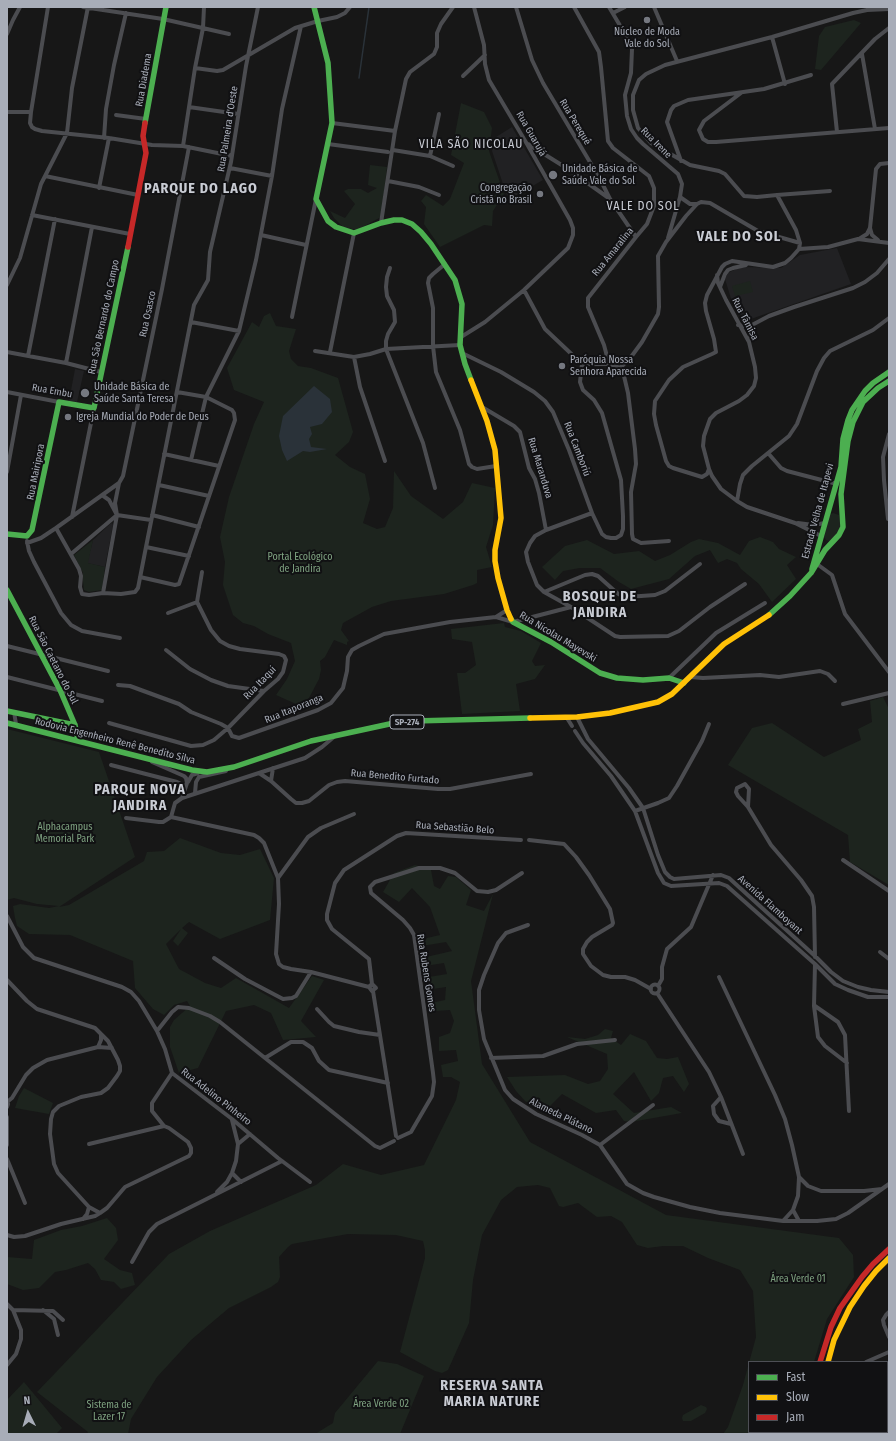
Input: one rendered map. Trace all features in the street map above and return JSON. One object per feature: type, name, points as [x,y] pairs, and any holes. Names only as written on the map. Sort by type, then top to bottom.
[{"type":"street","points":[[7,34],[20,7]]},
{"type":"street","points":[[48,7],[31,112],[30,123],[36,129],[144,144],[183,146],[232,156]]},
{"type":"street","points":[[7,285],[20,258],[40,184],[67,133],[72,88],[86,7],[163,19],[229,34]]},
{"type":"street","name":"Rua Diadema","points":[[144,144],[143,136],[166,7]]},
{"type":"street","points":[[183,146],[195,68],[203,28],[204,7]]},
{"type":"street","name":"Rua Palmeira d'Oeste","points":[[103,593],[121,594],[135,592],[138,588],[194,305],[208,280],[210,252],[230,168],[238,114],[258,7]]},
{"type":"street","points":[[292,317],[332,123],[328,63],[314,7]]},
{"type":"street","points":[[195,68],[217,71],[223,70],[249,53],[288,31],[318,21],[337,17],[345,13],[350,7]]},
{"type":"street","points":[[381,223],[388,181],[390,151],[406,79],[410,72],[434,54],[437,33],[441,24],[453,7]]},
{"type":"street","name":"Rua Guarujá","points":[[461,337],[485,322],[524,290],[568,248],[573,235],[573,228],[570,220],[489,80],[482,33],[474,7]]},
{"type":"street","name":"Rua Perequê","points":[[516,7],[532,60],[543,83],[600,179],[610,199],[636,237]]},
{"type":"street","name":"Rua Amaralina","points":[[574,7],[599,52],[608,141],[613,148],[645,172],[652,181],[655,199],[653,212],[647,224],[588,298],[588,307],[604,345],[609,364]]},
{"type":"street","name":"Rua Irene","points":[[609,7],[630,44],[632,56],[631,73],[625,95],[627,116],[632,129],[637,138],[647,148],[678,174],[682,184],[680,197],[666,242]]},
{"type":"street","points":[[613,13],[625,7]]},
{"type":"street","points":[[654,7],[677,61]]},
{"type":"street","points":[[830,191],[758,197],[744,196],[725,174],[690,165],[651,143],[638,128],[634,117],[632,102],[633,95],[639,80],[646,74],[665,64],[772,37],[853,13],[868,10],[889,9]]},
{"type":"street","points":[[104,138],[106,109],[126,13]]},
{"type":"street","points":[[191,460],[206,397],[239,331],[261,235],[282,109],[301,26]]},
{"type":"street","points":[[837,132],[832,84],[875,39],[889,28]]},
{"type":"street","points":[[772,37],[785,84]]},
{"type":"street","points":[[862,54],[876,129]]},
{"type":"street","points":[[463,76],[485,55]]},
{"type":"street","points":[[631,73],[634,78],[639,80]]},
{"type":"street","points":[[682,161],[667,122],[671,110],[679,103],[688,100],[741,93],[785,84],[811,75]]},
{"type":"street","points":[[741,93],[708,116],[699,130],[703,139],[708,142],[716,142],[889,128]]},
{"type":"street","points":[[189,107],[238,114]]},
{"type":"street","points":[[7,112],[31,112]]},
{"type":"street","points":[[430,156],[439,114]]},
{"type":"street","points":[[116,115],[146,119]]},
{"type":"street","points":[[332,123],[395,131]]},
{"type":"street","points":[[99,188],[109,138]]},
{"type":"street","points":[[647,148],[651,143]]},
{"type":"street","name":"Rua São Bernardo do Campo","points":[[72,517],[138,195],[146,153],[144,144]]},
{"type":"street","points":[[328,144],[430,156],[453,166]]},
{"type":"street","points":[[527,144],[568,169],[610,199]]},
{"type":"street","name":"Rua Osasco","points":[[103,593],[117,515],[115,503],[118,483],[122,476],[162,289],[189,147]]},
{"type":"street","points":[[799,249],[828,247],[858,239],[867,234],[870,228],[876,170],[880,164],[889,163]]},
{"type":"street","points":[[230,168],[272,176]]},
{"type":"street","points":[[45,176],[138,195]]},
{"type":"street","points":[[388,181],[419,187],[439,195]]},
{"type":"street","points":[[709,469],[705,476],[699,476],[673,468],[666,461],[656,425],[654,408],[657,396],[683,367],[716,352],[705,303],[717,274],[722,267],[728,262],[732,261],[773,267],[785,263],[799,249],[800,243],[796,230],[777,195]]},
{"type":"street","points":[[680,197],[690,204],[697,204],[701,202],[710,203],[758,231],[800,243]]},
{"type":"street","points":[[315,351],[330,352],[354,357],[370,354],[386,348],[460,345],[462,315],[461,297],[455,280],[421,232],[412,224],[402,220],[394,220],[354,233],[344,230],[328,221],[316,199]]},
{"type":"street","points":[[620,368],[631,357],[642,342],[658,314],[658,256],[666,242],[697,204]]},
{"type":"street","points":[[32,215],[130,234]]},
{"type":"street","points":[[28,356],[55,220]]},
{"type":"street","points":[[66,363],[92,227]]},
{"type":"street","points":[[870,228],[874,238],[881,242]]},
{"type":"street","points":[[330,352],[354,233]]},
{"type":"street","points":[[261,235],[306,245]]},
{"type":"street","points":[[858,239],[889,243]]},
{"type":"street","points":[[738,325],[752,325],[769,316],[853,288],[865,282],[877,273],[889,259]]},
{"type":"street","points":[[445,264],[429,278],[428,283],[433,308],[433,346],[436,372],[460,430],[469,464],[477,469],[496,466]]},
{"type":"street","points":[[710,289],[720,287],[728,270],[737,266],[751,264]]},
{"type":"street","points":[[390,268],[386,287],[394,310],[395,322],[388,334],[386,348],[423,444],[435,488]]},
{"type":"street","name":"Rua Tâmisa","points":[[717,274],[718,283],[738,325],[749,342],[756,378],[754,386],[747,395],[716,413],[710,419],[704,436],[703,446],[709,469],[721,489],[747,507],[795,523],[821,536]]},
{"type":"street","points":[[524,290],[545,329],[582,364],[609,364],[620,368],[624,376],[628,393],[635,449],[636,464],[631,492],[632,534],[634,539],[641,543],[669,542]]},
{"type":"street","points":[[737,501],[743,475],[789,436],[797,424],[824,358],[830,351],[873,330],[889,318]]},
{"type":"street","points":[[191,322],[239,331]]},
{"type":"street","points":[[749,342],[752,325]]},
{"type":"street","name":"Rua Nicolau Mayevski","points":[[460,345],[465,364],[493,438],[501,518],[496,544],[495,561],[498,578],[512,622],[551,642],[600,673],[617,678],[642,680],[669,678],[684,683]]},
{"type":"street","points":[[7,352],[66,363],[101,372]]},
{"type":"street","name":"Rua Camboriú","points":[[462,353],[501,372],[534,392],[545,401],[554,412],[592,513],[602,534],[606,537],[616,538],[621,535],[623,524],[621,480],[602,413],[594,400],[583,390],[580,382],[582,364]]},
{"type":"street","points":[[354,357],[360,388],[385,461]]},
{"type":"street","name":"Estrada Velha de Itapevi","points":[[811,573],[837,484],[841,467],[843,439],[848,420],[852,410],[865,390],[889,372]]},
{"type":"street","name":"Estrada Velha de Itapevi","points":[[811,573],[818,564],[825,550],[839,535],[843,527],[841,494],[848,441],[853,422],[863,402],[878,388],[889,381]]},
{"type":"street","name":"Rua Embu","points":[[7,392],[94,408]]},
{"type":"street","points":[[140,577],[175,585],[179,584],[235,416],[232,410],[206,397],[177,392]]},
{"type":"street","points":[[7,472],[21,395]]},
{"type":"street","name":"Rua Mairipora","points":[[27,543],[27,536],[32,530],[38,508],[59,402]]},
{"type":"street","name":"Rua Maranduva","points":[[482,407],[514,426],[520,432],[529,468],[535,479],[539,493],[546,530]]},
{"type":"street","points":[[888,519],[883,457],[889,434]]},
{"type":"street","points":[[768,453],[781,468],[787,471],[837,484]]},
{"type":"street","points":[[164,454],[219,466]]},
{"type":"street","points":[[118,483],[41,538],[27,543],[34,562],[61,613],[71,625],[82,632],[120,638]]},
{"type":"street","points":[[159,485],[209,496]]},
{"type":"street","points":[[102,495],[109,500],[117,515]]},
{"type":"street","points":[[828,511],[836,509],[843,513]]},
{"type":"street","points":[[592,513],[546,530],[535,536],[526,552],[528,562],[537,585],[544,592],[571,607],[615,636],[668,636],[679,631],[710,607],[745,584]]},
{"type":"street","points":[[71,554],[117,515],[152,517],[199,527]]},
{"type":"street","name":"Rua Tâmisa","points":[[795,523],[813,525],[825,523]]},
{"type":"street","points":[[56,528],[81,573],[80,587],[82,594],[89,595],[103,593]]},
{"type":"street","points":[[7,534],[27,536]]},
{"type":"street","points":[[821,536],[826,542],[834,541]]},
{"type":"street","points":[[146,547],[189,556]]},
{"type":"street","points":[[544,592],[585,575],[592,574],[598,576],[622,596],[655,595],[665,591],[700,564]]},
{"type":"street","points":[[818,564],[832,575],[845,614],[889,672]]},
{"type":"street","points":[[168,613],[197,602],[202,572]]},
{"type":"street","name":"Rodovia Engenheiro Renê Benedito Silva","points":[[7,723],[16,724],[192,770],[206,772],[234,767],[297,745],[394,723],[414,721],[567,718],[610,713],[658,702],[672,694],[724,644],[767,617],[790,596],[811,573]]},
{"type":"street","name":"Rua São Caetano do Sul","points":[[7,590],[60,690],[75,725],[78,740]]},
{"type":"street","name":"Rua Itaqui","points":[[109,724],[191,746],[203,745],[214,740],[228,728],[264,691],[278,679],[283,672],[286,660],[284,656],[240,649],[229,646],[220,641],[211,630],[197,602]]},
{"type":"street","points":[[669,678],[716,633],[765,603]]},
{"type":"street","points":[[512,622],[571,607]]},
{"type":"street","name":"Rua Itaporanga","points":[[496,617],[507,610]]},
{"type":"street","name":"Rua Itaporanga","points":[[228,728],[232,736],[238,738],[318,710],[331,703],[343,688],[348,671],[348,658],[352,650],[384,634],[450,622],[496,617],[512,622]]},
{"type":"street","points":[[7,646],[108,671]]},
{"type":"street","points":[[166,650],[190,669],[211,680],[228,686],[264,691]]},
{"type":"street","points":[[691,676],[703,678],[760,675],[779,677],[820,671],[828,674],[835,681]]},
{"type":"street","points":[[7,678],[102,700]]},
{"type":"street","points":[[118,685],[130,686],[158,695],[180,704],[191,712],[228,728]]},
{"type":"street","points":[[843,704],[889,693]]},
{"type":"street","points":[[7,711],[75,725]]},
{"type":"street","points":[[14,712],[16,724]]},
{"type":"street","name":"Avenida Flamboyant","points":[[577,717],[588,739],[629,788],[642,808],[658,855],[665,872],[670,877],[674,879],[721,875],[729,878],[831,972],[843,981],[858,987],[889,992]]},
{"type":"street","points":[[567,718],[572,726]]},
{"type":"street","points":[[635,811],[669,798],[702,741],[709,724]]},
{"type":"street","name":"Avenida Flamboyant","points":[[575,730],[583,743],[611,776],[635,811],[658,873],[664,883],[671,886],[710,882],[727,886],[800,950],[836,984],[868,997],[889,997]]},
{"type":"street","points":[[171,818],[175,804],[182,798],[305,758],[322,748],[335,736]]},
{"type":"street","points":[[144,758],[181,774],[186,778],[187,783]]},
{"type":"street","points":[[111,765],[177,782],[185,788]]},
{"type":"street","points":[[196,793],[196,782],[199,777],[218,774],[234,767]]},
{"type":"street","points":[[271,781],[273,768]]},
{"type":"street","points":[[182,798],[190,776],[206,772]]},
{"type":"street","name":"Rua Benedito Furtado","points":[[259,773],[271,781],[296,803],[310,802],[329,785],[336,782],[438,790],[531,774]]},
{"type":"street","points":[[748,807],[749,789],[745,784],[737,788],[736,792],[738,796],[748,807],[771,845],[801,880],[812,896],[814,907],[815,956],[814,1006],[818,1037],[825,1046],[847,1063]]},
{"type":"street","points":[[278,878],[308,837],[321,828],[354,814]]},
{"type":"street","points":[[126,818],[159,822],[163,822],[171,818],[254,835],[264,844],[278,878],[279,904],[276,947],[277,959],[283,967],[370,985],[370,990],[373,991],[396,1138]]},
{"type":"street","name":"Rua Sebastião Belo","points":[[370,985],[369,959],[332,929],[327,920],[327,914],[335,883],[344,870],[397,836],[406,833],[521,840]]},
{"type":"street","points":[[529,840],[564,844],[589,875],[610,909],[613,923],[587,942],[583,949],[583,954],[591,966],[603,975],[611,977],[625,977],[635,980],[651,989],[653,993],[657,993],[709,1072],[721,1097],[743,1154]]},
{"type":"street","points":[[842,860],[889,891]]},
{"type":"street","name":"Rua Rubens Gomes","points":[[157,1031],[178,1007],[185,1007],[220,1022],[375,1146],[380,1148],[396,1138],[411,1132],[432,1096],[434,1073],[414,934],[403,920],[371,893],[370,887],[375,882],[419,868],[440,868],[455,874],[477,891],[488,892],[496,890],[522,873]]},
{"type":"street","points":[[657,993],[660,990],[658,986],[662,979],[662,967],[666,950],[691,927],[713,875]]},
{"type":"street","name":"Rua Adelino Pinheiro","points":[[7,916],[23,947],[34,958],[122,986],[131,992],[140,1001],[157,1031],[165,1049],[172,1073],[310,1182]]},
{"type":"street","name":"Alameda Plátano","points":[[528,925],[506,933],[489,963],[479,990],[479,1010],[484,1039],[505,1090],[513,1099],[536,1114],[600,1145],[627,1184],[643,1193],[690,1207],[783,1221],[817,1221],[836,1219],[848,1213],[889,1184]]},
{"type":"street","points":[[800,950],[804,946]]},
{"type":"street","points":[[880,952],[889,958]]},
{"type":"street","points":[[214,958],[244,979],[283,999],[296,996],[311,972]]},
{"type":"street","points":[[719,977],[775,1095],[787,1126],[799,1177],[796,1203],[793,1210],[783,1221]]},
{"type":"street","points":[[7,980],[27,1001],[38,1009],[95,1028],[112,1048],[118,1060],[120,1071],[108,1088],[101,1093],[81,1097],[59,1106],[53,1112],[51,1119],[50,1134],[55,1168],[62,1179],[89,1207],[100,1213]]},
{"type":"street","points":[[651,989],[653,985],[658,986]]},
{"type":"street","points":[[814,1006],[838,1022],[846,1035],[849,1111]]},
{"type":"street","points":[[317,1009],[334,1026],[380,1035]]},
{"type":"street","points":[[98,1047],[101,1040],[101,1034]]},
{"type":"street","points":[[492,1058],[548,1056],[577,1044],[615,1040]]},
{"type":"street","points":[[265,1058],[291,1042],[303,1042],[312,1048],[319,1061],[329,1070],[388,1083]]},
{"type":"street","points":[[7,1107],[7,1102],[12,1098],[26,1075],[33,1068],[47,1060],[98,1047],[112,1048]]},
{"type":"street","points":[[7,1235],[14,1237],[25,1236],[61,1224],[82,1220],[100,1213],[125,1187],[189,1156],[191,1153],[191,1148],[188,1142],[164,1126],[154,1115],[152,1107],[154,1099],[172,1073]]},
{"type":"street","points":[[721,1097],[713,1106],[714,1114],[719,1121],[731,1124]]},
{"type":"street","points":[[600,1145],[653,1106]]},
{"type":"street","points":[[7,1117],[7,1145]]},
{"type":"street","points":[[214,1195],[232,1174],[236,1161],[238,1144],[232,1119]]},
{"type":"street","points":[[89,1144],[164,1126]]},
{"type":"street","points":[[238,1144],[250,1134]]},
{"type":"street","points":[[7,1159],[25,1203]]},
{"type":"street","points":[[132,1262],[149,1232],[157,1224],[282,1161]]},
{"type":"street","points":[[232,1174],[241,1182]]},
{"type":"street","points":[[799,1177],[808,1186],[821,1191],[864,1191],[882,1189]]},
{"type":"street","points":[[798,1188],[808,1186]]},
{"type":"street","points":[[864,1191],[867,1200]]},
{"type":"street","points":[[82,1220],[87,1214],[89,1207]]},
{"type":"street","points":[[793,1210],[799,1221]]},
{"type":"street","points":[[820,1361],[831,1328],[840,1308],[862,1277],[889,1250]]},
{"type":"street","points":[[828,1361],[834,1340],[850,1307],[864,1286],[889,1258]]},
{"type":"street","points":[[7,1304],[13,1310],[21,1330],[21,1339],[16,1354],[7,1365]]},
{"type":"street","points":[[13,1310],[53,1311],[63,1320]]},
{"type":"street","points":[[43,1310],[54,1319],[58,1335]]},
{"type":"street","points":[[889,1312],[883,1320],[889,1337]]},
{"type":"street","points":[[868,1361],[889,1352]]},
{"type":"shaded area","points":[[512,127],[543,180],[510,199],[506,193],[492,151],[496,137]]},
{"type":"shaded area","points":[[837,248],[851,284],[748,320],[744,320],[732,302],[725,279],[728,273],[745,267],[781,268],[800,255]]},
{"type":"shaded area","points":[[75,369],[84,371],[77,402],[69,401]]},
{"type":"shaded area","points":[[314,386],[330,399],[332,412],[322,424],[310,427],[312,434],[309,439],[311,447],[327,449],[310,452],[303,451],[287,461],[282,450],[279,436],[283,416]]},
{"type":"shaded area","points":[[112,523],[113,525],[105,567],[87,563],[93,540]]},
{"type":"green space","points":[[854,20],[861,23],[821,70],[815,69],[819,36],[825,27]]},
{"type":"green space","points":[[461,103],[484,112],[492,128],[489,151],[504,194],[493,211],[492,226],[484,225],[440,247],[424,224],[426,207],[421,201],[426,195],[443,206],[450,199],[464,163],[451,155]]},
{"type":"green space","points":[[370,165],[387,167],[381,217],[357,230],[343,227],[334,218],[330,211],[345,218],[355,204],[344,191],[348,189],[361,189],[368,193],[377,188],[368,185]]},
{"type":"green space","points":[[750,281],[753,292],[735,296],[732,286]]},
{"type":"green space","name":"Portal Ecológico de Jandira","points":[[270,313],[276,326],[296,329],[289,351],[291,359],[298,366],[311,368],[338,378],[353,432],[349,442],[335,455],[350,467],[365,474],[370,499],[363,523],[377,529],[385,527],[393,508],[394,471],[411,496],[443,519],[463,502],[472,483],[495,488],[493,525],[486,547],[492,567],[477,570],[477,583],[473,585],[444,594],[391,601],[372,607],[343,623],[341,630],[349,641],[347,642],[347,645],[334,640],[325,657],[320,661],[321,670],[319,679],[309,698],[303,704],[296,704],[276,695],[287,679],[295,661],[291,643],[268,634],[254,626],[243,623],[233,615],[223,585],[225,562],[220,537],[229,497],[254,424],[264,402],[234,390],[227,368],[252,322],[259,327],[264,316]]},
{"type":"green space","points":[[833,513],[839,515],[841,526],[832,540],[829,541],[824,537],[829,515]]},
{"type":"green space","points":[[760,537],[773,542],[779,549],[796,557],[787,565],[796,579],[772,602],[759,584],[741,569],[737,563],[727,559],[718,563],[710,550],[695,556],[669,579],[631,589],[600,568],[580,568],[563,571],[555,580],[542,567],[565,546],[587,540],[614,554],[639,551],[655,561],[670,555],[691,542],[699,539],[718,543],[740,555],[749,541]]},
{"type":"green space","points":[[93,540],[88,563],[105,567],[102,590],[89,592],[84,590],[83,573],[74,555]]},
{"type":"green space","points":[[504,623],[505,627],[521,631],[541,643],[532,661],[535,666],[545,665],[535,679],[516,684],[520,711],[462,714],[457,673],[465,673],[476,665],[472,642],[452,639],[451,629]]},
{"type":"green space","points":[[883,697],[889,709],[889,885],[850,862],[848,835],[728,765],[752,728],[772,723],[824,757],[861,740],[858,729],[872,722],[870,701]]},
{"type":"green space","name":"Alphacampus Memorial Park","points":[[7,729],[99,752],[135,857],[59,907],[69,905],[144,861],[147,852],[164,851],[180,838],[221,853],[240,855],[260,849],[274,878],[270,920],[220,939],[189,922],[182,928],[188,933],[178,946],[173,941],[181,929],[166,944],[179,969],[205,983],[221,988],[236,978],[289,1008],[312,976],[324,980],[301,1021],[316,1037],[283,1040],[271,1013],[254,1005],[226,1011],[198,1068],[179,1073],[170,1047],[170,1027],[174,1020],[190,1006],[187,1001],[174,1005],[164,1015],[153,1009],[135,988],[133,961],[70,935],[29,934],[17,926],[13,906],[20,904],[49,908],[59,906],[37,904],[14,898],[7,900]]},
{"type":"green space","name":"Área Verde 01","points":[[415,865],[431,870],[434,886],[440,889],[448,876],[456,877],[471,890],[466,905],[484,911],[493,894],[471,981],[482,1064],[530,1142],[666,1215],[839,1238],[853,1255],[854,1277],[827,1319],[814,1361],[749,1361],[756,1337],[753,1291],[740,1270],[708,1258],[683,1246],[648,1248],[637,1245],[622,1222],[611,1216],[597,1217],[578,1203],[563,1207],[559,1206],[550,1188],[538,1185],[517,1187],[501,1200],[482,1235],[473,1280],[469,1323],[448,1370],[442,1373],[435,1371],[400,1352],[425,1258],[423,1241],[396,1235],[348,1234],[292,1244],[288,1247],[279,1257],[280,1277],[278,1282],[229,1308],[191,1340],[157,1377],[131,1419],[128,1434],[87,1434],[88,1432],[37,1392],[169,1254],[210,1231],[316,1185],[343,1164],[381,1175],[424,1165],[456,1100],[460,1082],[451,1077],[443,1077],[441,1065],[458,1061],[456,1050],[439,1051],[439,1037],[450,1033],[454,1021],[450,1010],[435,1011],[431,1003],[445,1000],[446,987],[433,989],[429,977],[447,974],[444,963],[425,966],[426,957],[452,951],[446,942],[422,946],[427,938],[440,935],[430,907],[412,888],[399,902],[383,892],[394,873]]},
{"type":"green space","points":[[605,1029],[613,1031],[611,1038],[621,1045],[630,1034],[646,1041],[657,1058],[667,1059],[678,1057],[689,1084],[684,1092],[673,1076],[663,1078],[659,1093],[651,1101],[634,1072],[613,1094],[634,1113],[671,1107],[682,1113],[631,1122],[624,1121],[616,1110],[596,1113],[562,1094],[544,1112],[525,1101],[507,1077],[565,1075],[588,1084],[600,1081],[608,1069],[607,1054],[567,1037],[585,1039],[598,1035]]},
{"type":"green space","points":[[24,1088],[53,1103],[49,1114],[15,1108],[19,1096]]},
{"type":"green space","points":[[107,1218],[116,1228],[118,1240],[104,1259],[120,1270],[132,1273],[135,1285],[121,1289],[114,1282],[101,1280],[95,1269],[88,1263],[55,1272],[39,1288],[23,1290],[7,1284],[7,1257],[32,1259],[34,1240],[61,1230],[82,1226]]},
{"type":"green space","name":"Área Verde 02","points":[[378,1361],[397,1364],[424,1376],[400,1434],[315,1434],[333,1423],[335,1413]]},
{"type":"green space","points":[[748,1367],[748,1433],[796,1434],[723,1434],[728,1427]]},
{"type":"green space","points":[[24,1382],[62,1428],[56,1434],[7,1434],[7,1400]]},
{"type":"green space","points":[[701,1405],[707,1409],[705,1413],[691,1421],[683,1421],[683,1415]]},
{"type":"waterway","points":[[359,78],[369,7]]},
{"type":"traffic: fast","points":[[145,123],[166,7]]},
{"type":"traffic: fast","points":[[314,7],[328,63],[332,123],[316,199],[328,221],[336,227],[354,233],[394,220],[402,220],[412,224],[421,232],[431,244],[455,280],[462,304],[460,345],[471,380]]},
{"type":"traffic: fast","points":[[7,534],[27,536],[32,530],[59,402],[94,408],[128,247]]},
{"type":"traffic: fast","points":[[812,569],[841,467],[843,439],[848,420],[852,410],[865,391],[873,383],[889,372]]},
{"type":"traffic: fast","points":[[769,615],[790,596],[811,573],[825,550],[839,535],[843,527],[841,494],[848,441],[853,422],[863,402],[878,388],[889,381]]},
{"type":"traffic: fast","points":[[7,590],[60,690],[75,725],[78,740]]},
{"type":"traffic: fast","points":[[511,619],[513,622],[551,642],[600,673],[617,678],[643,680],[669,678],[684,683]]},
{"type":"traffic: fast","points":[[7,711],[75,725]]},
{"type":"traffic: fast","points":[[7,723],[192,770],[207,772],[234,767],[311,741],[394,723],[414,721],[530,718]]},
{"type":"traffic: slow","points":[[471,380],[487,421],[495,450],[501,518],[495,550],[495,561],[498,578],[511,619]]},
{"type":"traffic: slow","points":[[530,718],[577,717],[610,713],[658,702],[672,694],[724,644],[769,615]]},
{"type":"traffic: slow","points":[[828,1361],[834,1340],[850,1307],[864,1286],[889,1258]]},
{"type":"traffic: jam","points":[[128,247],[146,153],[143,136],[145,123]]},
{"type":"traffic: jam","points":[[820,1361],[831,1327],[840,1308],[862,1277],[889,1249]]},
{"type":"place","name":"Núcleo de Moda Vale do Sol","points":[[647,20]]},
{"type":"place","name":"Unidade Básica de Saúde Vale do Sol","points":[[553,175]]},
{"type":"place","name":"Congregação Cristã no Brasil","points":[[540,194]]},
{"type":"place","name":"Paróquia Nossa Senhora Aparecida","points":[[562,366]]},
{"type":"place","name":"Unidade Básica de Saúde Santa Teresa","points":[[85,393]]},
{"type":"place","name":"Igreja Mundial do Poder de Deus","points":[[68,417]]},
{"type":"district","name":"VILA SÃO NICOLAU","points":[[471,145]]},
{"type":"district","name":"PARQUE DO LAGO","points":[[201,189]]},
{"type":"district","name":"VALE DO SOL","points":[[643,207]]},
{"type":"district","name":"VALE DO SOL","points":[[739,237]]},
{"type":"district","name":"BOSQUE DE JANDIRA","points":[[600,606]]},
{"type":"district","name":"PARQUE NOVA JANDIRA","points":[[140,798]]},
{"type":"district","name":"RESERVA SANTA MARIA NATURE","points":[[492,1394]]},
{"type":"park label","name":"Sistema de Lazer 17","points":[[109,1410]]}]
